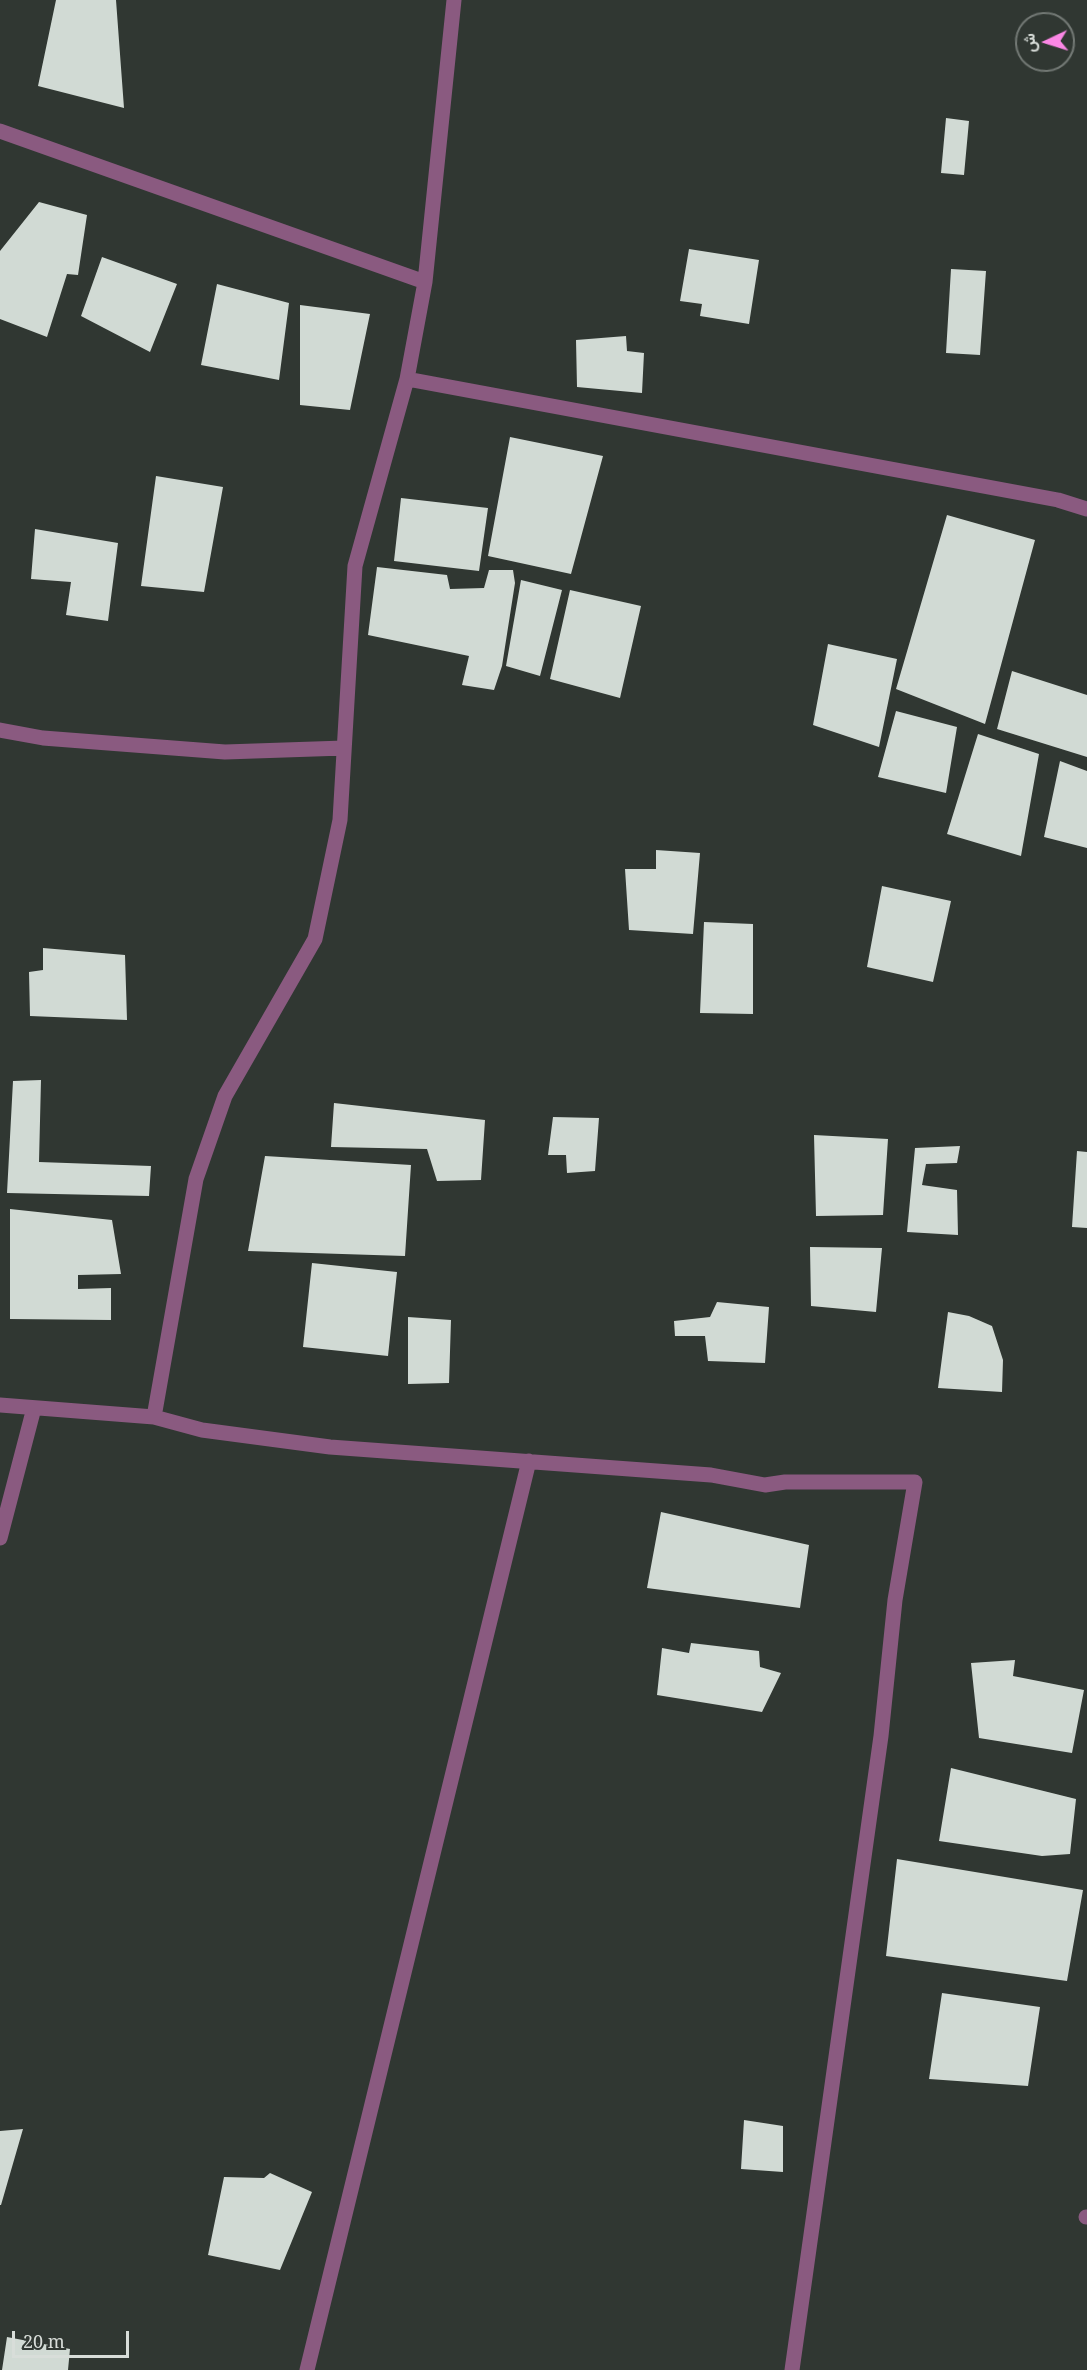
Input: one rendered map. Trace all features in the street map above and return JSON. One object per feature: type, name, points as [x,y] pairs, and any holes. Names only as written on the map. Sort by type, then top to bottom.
[{"type":"street","points":[[154,1417],[196,1179],[225,1096],[315,939],[340,820],[355,566],[407,379],[425,282],[454,0]]},
{"type":"street","points":[[0,130],[425,282]]},
{"type":"street","points":[[407,379],[1058,500],[1087,509]]},
{"type":"street","points":[[0,730],[43,738],[225,753],[344,748]]},
{"type":"street","points":[[0,1405],[154,1417],[202,1430],[330,1447],[711,1475],[765,1485],[915,1482],[895,1600],[881,1736],[792,2370]]},
{"type":"street","points":[[0,1538],[34,1408]]},
{"type":"street","points":[[307,2370],[529,1461]]},
{"type":"building","points":[[56,0],[116,0],[124,108],[38,86]]},
{"type":"building","points":[[946,118],[969,121],[964,175],[941,173]]},
{"type":"building","points":[[39,202],[87,215],[78,275],[67,274],[47,337],[0,319],[0,251]]},
{"type":"building","points":[[689,249],[759,260],[749,324],[700,316],[702,304],[680,301]]},
{"type":"building","points":[[102,257],[177,284],[150,352],[81,316]]},
{"type":"building","points":[[951,269],[986,271],[980,355],[946,353]]},
{"type":"building","points":[[217,284],[289,303],[279,380],[201,365]]},
{"type":"building","points":[[300,305],[370,314],[350,410],[300,405]]},
{"type":"building","points":[[626,336],[627,351],[644,353],[642,393],[577,387],[576,340]]},
{"type":"building","points":[[510,437],[603,456],[571,574],[488,556]]},
{"type":"building","points":[[156,476],[223,487],[204,592],[141,586]]},
{"type":"building","points":[[401,498],[488,508],[479,571],[394,561]]},
{"type":"building","points":[[947,515],[1035,540],[985,724],[896,689]]},
{"type":"building","points":[[35,529],[118,543],[108,621],[66,615],[71,582],[31,579]]},
{"type":"building","points":[[377,567],[447,575],[450,589],[484,588],[489,570],[513,570],[515,583],[502,666],[494,690],[462,685],[469,656],[368,635]]},
{"type":"building","points":[[521,580],[562,590],[540,676],[506,666]]},
{"type":"building","points":[[570,590],[641,606],[620,698],[550,679]]},
{"type":"building","points":[[828,644],[897,659],[879,747],[813,725]]},
{"type":"building","points":[[1012,671],[1087,695],[1087,757],[997,729]]},
{"type":"building","points":[[896,711],[957,727],[946,793],[878,777]]},
{"type":"building","points":[[978,734],[1039,754],[1021,856],[947,834]]},
{"type":"building","points":[[1060,761],[1087,771],[1087,848],[1044,837]]},
{"type":"building","points":[[656,850],[700,853],[693,934],[629,930],[625,869],[656,869]]},
{"type":"building","points":[[882,886],[951,901],[933,982],[867,967]]},
{"type":"building","points":[[704,922],[753,924],[753,1014],[700,1013]]},
{"type":"building","points":[[43,948],[125,955],[127,1020],[30,1016],[29,972],[43,970]]},
{"type":"building","points":[[41,1080],[39,1162],[151,1166],[149,1196],[7,1193],[13,1081]]},
{"type":"building","points":[[334,1103],[485,1120],[481,1180],[437,1181],[427,1149],[331,1147]]},
{"type":"building","points":[[553,1117],[599,1118],[595,1171],[567,1173],[566,1155],[548,1155]]},
{"type":"building","points":[[814,1135],[888,1139],[883,1215],[816,1216]]},
{"type":"building","points":[[960,1146],[957,1163],[926,1164],[922,1185],[957,1190],[958,1235],[907,1232],[915,1148]]},
{"type":"building","points":[[1077,1151],[1087,1152],[1087,1228],[1072,1227]]},
{"type":"building","points":[[265,1156],[411,1165],[405,1256],[248,1251]]},
{"type":"building","points":[[10,1209],[112,1220],[121,1274],[78,1275],[78,1289],[111,1288],[111,1320],[10,1319]]},
{"type":"building","points":[[810,1247],[882,1248],[876,1312],[811,1306]]},
{"type":"building","points":[[312,1263],[397,1272],[388,1356],[303,1347]]},
{"type":"building","points":[[717,1302],[769,1307],[765,1363],[708,1361],[705,1336],[675,1336],[674,1321],[710,1317]]},
{"type":"building","points":[[948,1312],[969,1316],[992,1326],[1003,1360],[1002,1392],[938,1388]]},
{"type":"building","points":[[408,1317],[451,1320],[449,1383],[408,1384]]},
{"type":"building","points":[[661,1512],[809,1545],[800,1608],[647,1588]]},
{"type":"building","points":[[691,1643],[759,1651],[760,1667],[781,1673],[762,1712],[657,1695],[662,1648],[689,1653]]},
{"type":"building","points":[[1015,1660],[1013,1676],[1084,1690],[1072,1753],[979,1738],[971,1663]]},
{"type":"building","points":[[951,1768],[1076,1799],[1070,1854],[1042,1856],[939,1841]]},
{"type":"building","points":[[897,1859],[1083,1890],[1067,1981],[886,1956]]},
{"type":"building","points":[[942,1993],[1040,2007],[1028,2086],[929,2079]]},
{"type":"building","points":[[744,2120],[783,2126],[783,2172],[741,2169]]},
{"type":"building","points":[[23,2129],[1,2205],[0,2205],[0,2131]]},
{"type":"building","points":[[270,2173],[312,2192],[280,2270],[208,2255],[224,2177],[264,2178]]},
{"type":"building","points":[[7,2337],[70,2349],[68,2370],[2,2370]]}]
